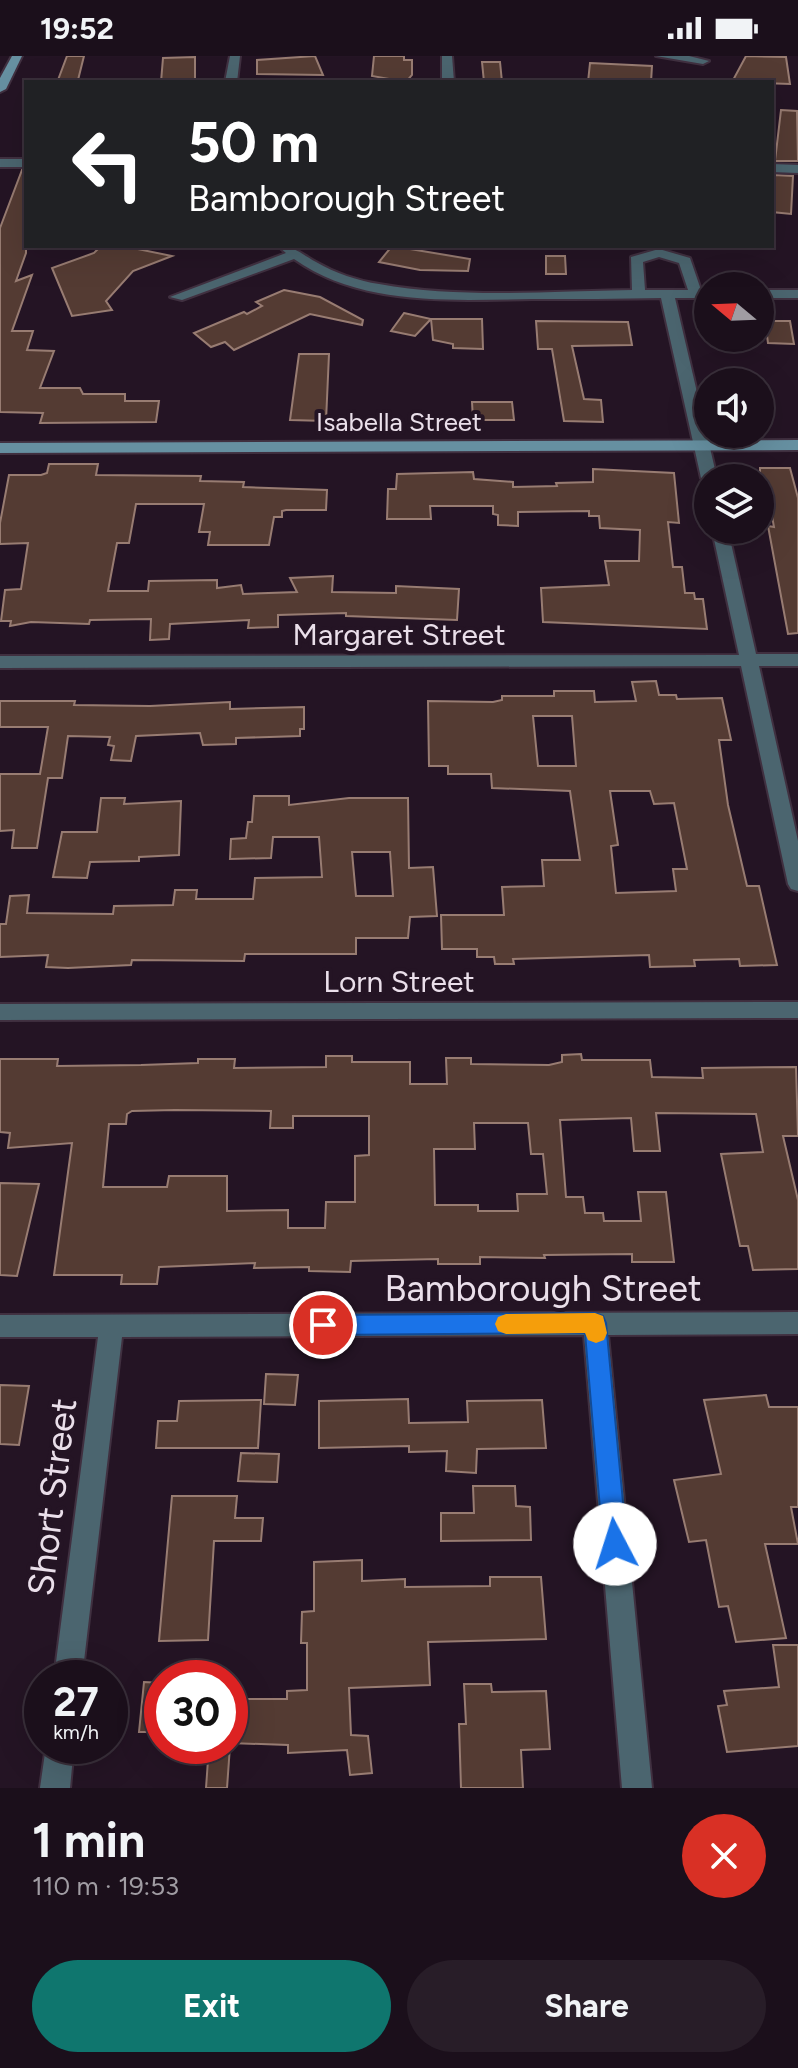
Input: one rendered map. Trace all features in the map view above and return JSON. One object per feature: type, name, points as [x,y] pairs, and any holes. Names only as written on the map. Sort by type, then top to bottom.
[{"type":"street","points":[[0,78],[4,56]]},
{"type":"street","points":[[0,89],[17,56]]},
{"type":"street","points":[[231,80],[235,56]]},
{"type":"street","points":[[447,56],[448,80]]},
{"type":"street","points":[[661,56],[703,61]]},
{"type":"street","points":[[0,163],[24,163]]},
{"type":"street","points":[[774,168],[798,169]]},
{"type":"street","points":[[177,297],[289,250],[345,278],[405,291],[470,295],[694,294]]},
{"type":"street","points":[[639,294],[636,260],[659,253],[685,261],[694,278]]},
{"type":"street","points":[[667,294],[694,411]]},
{"type":"street","points":[[774,294],[798,294]]},
{"type":"street","name":"Isabella Street","points":[[774,445],[798,445]]},
{"type":"street","name":"Isabella Street","points":[[0,448],[694,446]]},
{"type":"street","points":[[723,544],[798,884]]},
{"type":"street","name":"Margaret Street","points":[[0,662],[798,660]]},
{"type":"street","name":"Lorn Street","points":[[0,1012],[798,1010]]},
{"type":"street","points":[[595,1323],[637,1788]]},
{"type":"street","name":"Bamborough Street","points":[[0,1326],[798,1323]]},
{"type":"street","name":"Short Street","points":[[70,1660],[111,1326]]},
{"type":"street","points":[[55,1788],[58,1764]]},
{"type":"building","points":[[67,56],[84,56],[78,80],[58,80]]},
{"type":"building","points":[[315,56],[323,75],[257,74],[257,60]]},
{"type":"building","points":[[374,56],[404,56],[404,60],[412,60],[412,75],[408,80],[372,76]]},
{"type":"building","points":[[746,56],[786,57],[790,84],[774,83],[774,80],[733,80]]},
{"type":"building","points":[[195,57],[195,80],[161,80],[163,58]]},
{"type":"building","points":[[482,62],[500,62],[502,80],[484,80]]},
{"type":"building","points":[[590,63],[652,66],[651,80],[588,80]]},
{"type":"building","points":[[781,110],[797,111],[798,161],[775,161]]},
{"type":"building","points":[[24,170],[26,253],[16,281],[32,275],[12,331],[33,331],[27,350],[54,351],[40,388],[80,388],[83,394],[125,394],[125,401],[159,401],[156,422],[40,423],[43,413],[0,412],[0,228]]},
{"type":"building","points":[[774,175],[793,176],[791,214],[774,212]]},
{"type":"building","points":[[99,248],[133,248],[172,256],[133,271],[106,301],[112,310],[72,316],[52,268],[94,253]]},
{"type":"building","points":[[390,248],[470,259],[468,271],[420,270],[379,262]]},
{"type":"building","points":[[546,256],[565,256],[566,274],[546,274]]},
{"type":"building","points":[[284,290],[320,297],[363,320],[362,325],[310,314],[234,350],[225,342],[211,347],[194,333],[244,312],[247,314],[262,306],[256,302]]},
{"type":"building","points":[[404,313],[431,319],[415,336],[391,331]]},
{"type":"building","points":[[431,319],[482,319],[483,349],[453,348],[453,344],[433,340]]},
{"type":"building","points":[[536,321],[628,322],[632,345],[572,346],[584,399],[601,400],[603,422],[564,421],[552,349],[538,349]]},
{"type":"building","points":[[774,321],[790,321],[794,344],[774,343]]},
{"type":"building","points":[[299,354],[329,354],[326,421],[290,420]]},
{"type":"building","points":[[472,402],[512,402],[514,420],[473,420]]},
{"type":"building","points":[[49,464],[98,464],[96,475],[201,476],[200,481],[244,482],[243,487],[327,490],[326,510],[286,510],[282,511],[282,517],[274,517],[269,545],[208,545],[210,532],[199,532],[204,504],[136,504],[129,543],[117,543],[108,591],[148,591],[149,581],[217,580],[217,588],[241,585],[243,594],[297,592],[290,578],[333,576],[332,592],[396,593],[396,586],[459,589],[457,620],[346,616],[346,613],[278,615],[278,627],[248,628],[249,620],[170,624],[169,639],[150,640],[151,619],[90,620],[89,624],[31,622],[10,626],[11,621],[1,621],[5,590],[21,589],[28,543],[0,544],[0,523],[9,475],[41,475],[47,473]]},
{"type":"building","points":[[774,468],[790,468],[798,498],[798,633],[788,634],[771,544],[774,544]]},
{"type":"building","points":[[593,469],[674,473],[679,523],[668,522],[673,567],[682,567],[685,593],[694,593],[695,599],[703,599],[707,629],[543,622],[541,588],[609,585],[605,561],[639,561],[640,530],[600,528],[599,516],[589,516],[589,511],[518,512],[518,526],[498,525],[498,515],[493,514],[493,506],[430,506],[431,519],[387,519],[388,489],[396,489],[397,474],[473,472],[474,479],[513,482],[513,487],[557,486],[556,483],[593,482]]},
{"type":"building","points":[[656,681],[659,695],[676,695],[677,699],[722,698],[731,740],[719,740],[728,805],[747,886],[759,886],[777,965],[740,966],[739,959],[694,960],[695,966],[650,967],[649,955],[513,959],[514,964],[495,964],[494,957],[477,957],[477,949],[442,949],[441,915],[504,915],[502,887],[544,886],[542,860],[580,860],[570,791],[492,788],[491,774],[448,774],[448,766],[429,766],[428,701],[493,702],[502,700],[502,696],[554,696],[554,691],[594,691],[595,702],[636,701],[632,682]],"holes":[[[533,716],[572,716],[576,766],[538,766]],[[610,791],[650,791],[654,804],[674,803],[687,869],[673,869],[676,891],[616,893],[611,846],[618,845]]]},
{"type":"building","points":[[0,701],[75,701],[74,705],[150,706],[230,702],[230,709],[304,707],[304,729],[300,729],[300,736],[236,738],[236,744],[203,745],[200,733],[136,736],[131,761],[111,760],[114,746],[108,745],[110,737],[68,736],[62,778],[48,778],[37,848],[12,848],[14,830],[0,831],[0,774],[40,774],[48,727],[0,727]]},
{"type":"building","points":[[254,796],[289,796],[289,805],[349,798],[408,798],[409,868],[433,867],[437,916],[410,917],[408,938],[356,938],[356,954],[245,954],[244,961],[132,960],[131,965],[68,968],[46,967],[48,955],[0,957],[0,924],[6,924],[10,896],[29,895],[27,913],[113,914],[114,906],[173,905],[175,890],[197,890],[196,899],[253,899],[255,878],[322,877],[319,837],[273,837],[271,858],[230,859],[231,839],[246,838],[248,822],[252,822]],"holes":[[[352,852],[390,852],[393,896],[356,896]]]},
{"type":"building","points":[[101,798],[125,798],[124,804],[181,801],[179,855],[139,857],[139,861],[90,862],[87,878],[53,877],[62,832],[97,832]]},
{"type":"building","points":[[581,1054],[582,1060],[650,1060],[652,1077],[703,1078],[702,1068],[796,1067],[798,1136],[783,1136],[798,1200],[798,1269],[753,1270],[748,1246],[740,1246],[721,1154],[763,1152],[756,1114],[656,1113],[660,1151],[634,1151],[631,1118],[560,1120],[566,1197],[583,1197],[585,1213],[603,1213],[604,1221],[641,1221],[638,1192],[666,1192],[674,1262],[632,1262],[632,1254],[480,1257],[480,1264],[438,1264],[438,1259],[351,1261],[350,1272],[309,1271],[309,1267],[254,1268],[255,1263],[159,1267],[157,1284],[121,1284],[122,1275],[54,1275],[72,1143],[8,1148],[10,1133],[0,1132],[0,1059],[58,1059],[57,1066],[198,1063],[198,1059],[235,1059],[234,1068],[326,1067],[326,1056],[352,1056],[352,1062],[410,1062],[410,1084],[447,1084],[446,1058],[471,1058],[471,1064],[549,1065],[562,1062],[562,1055]],"holes":[[[132,1111],[271,1111],[270,1128],[293,1128],[293,1116],[369,1116],[369,1155],[355,1156],[355,1202],[326,1202],[325,1228],[288,1228],[288,1210],[227,1211],[227,1176],[169,1176],[167,1187],[103,1187],[109,1124],[126,1124],[127,1114]],[[474,1123],[528,1123],[531,1154],[543,1154],[547,1194],[517,1194],[518,1211],[478,1211],[478,1205],[435,1205],[434,1149],[475,1149]]]},
{"type":"building","points":[[0,1183],[39,1184],[17,1276],[0,1275]]},
{"type":"building","points":[[266,1374],[298,1375],[295,1405],[264,1404]]},
{"type":"building","points":[[0,1385],[29,1386],[19,1445],[0,1444]]},
{"type":"building","points":[[766,1395],[769,1407],[798,1407],[798,1507],[791,1507],[798,1544],[765,1544],[786,1638],[736,1642],[728,1606],[719,1607],[706,1540],[689,1542],[674,1480],[721,1474],[704,1400]]},
{"type":"building","points":[[408,1399],[409,1423],[468,1422],[467,1401],[542,1400],[546,1448],[477,1449],[476,1473],[446,1471],[447,1451],[409,1452],[409,1446],[319,1448],[319,1401]]},
{"type":"building","points":[[261,1400],[258,1448],[156,1448],[158,1421],[177,1421],[179,1401]]},
{"type":"building","points":[[241,1453],[279,1454],[277,1482],[238,1481]]},
{"type":"building","points":[[473,1486],[515,1486],[516,1506],[530,1507],[531,1540],[441,1541],[441,1513],[474,1513]]},
{"type":"building","points":[[172,1496],[237,1496],[235,1518],[263,1518],[261,1541],[214,1541],[208,1640],[159,1641]]},
{"type":"building","points":[[362,1560],[362,1581],[405,1579],[405,1587],[490,1586],[490,1577],[541,1577],[546,1639],[428,1642],[430,1685],[349,1688],[351,1735],[368,1736],[372,1773],[350,1775],[347,1750],[288,1753],[288,1745],[248,1744],[248,1699],[287,1699],[287,1691],[307,1690],[307,1643],[301,1643],[302,1612],[314,1611],[314,1562]]},
{"type":"building","points":[[773,1645],[798,1645],[798,1746],[727,1752],[718,1706],[727,1705],[724,1691],[779,1687]]},
{"type":"building","points":[[144,1682],[144,1732],[139,1732]]},
{"type":"building","points":[[464,1684],[491,1684],[492,1692],[546,1691],[550,1749],[521,1750],[523,1788],[461,1788],[459,1724],[466,1724]]},
{"type":"building","points":[[208,1764],[229,1764],[227,1788],[206,1788]]},
{"type":"slow traffic","points":[[506,1324],[595,1323],[596,1333]]},
{"type":"route","points":[[323,1325],[595,1323],[615,1544]]}]
